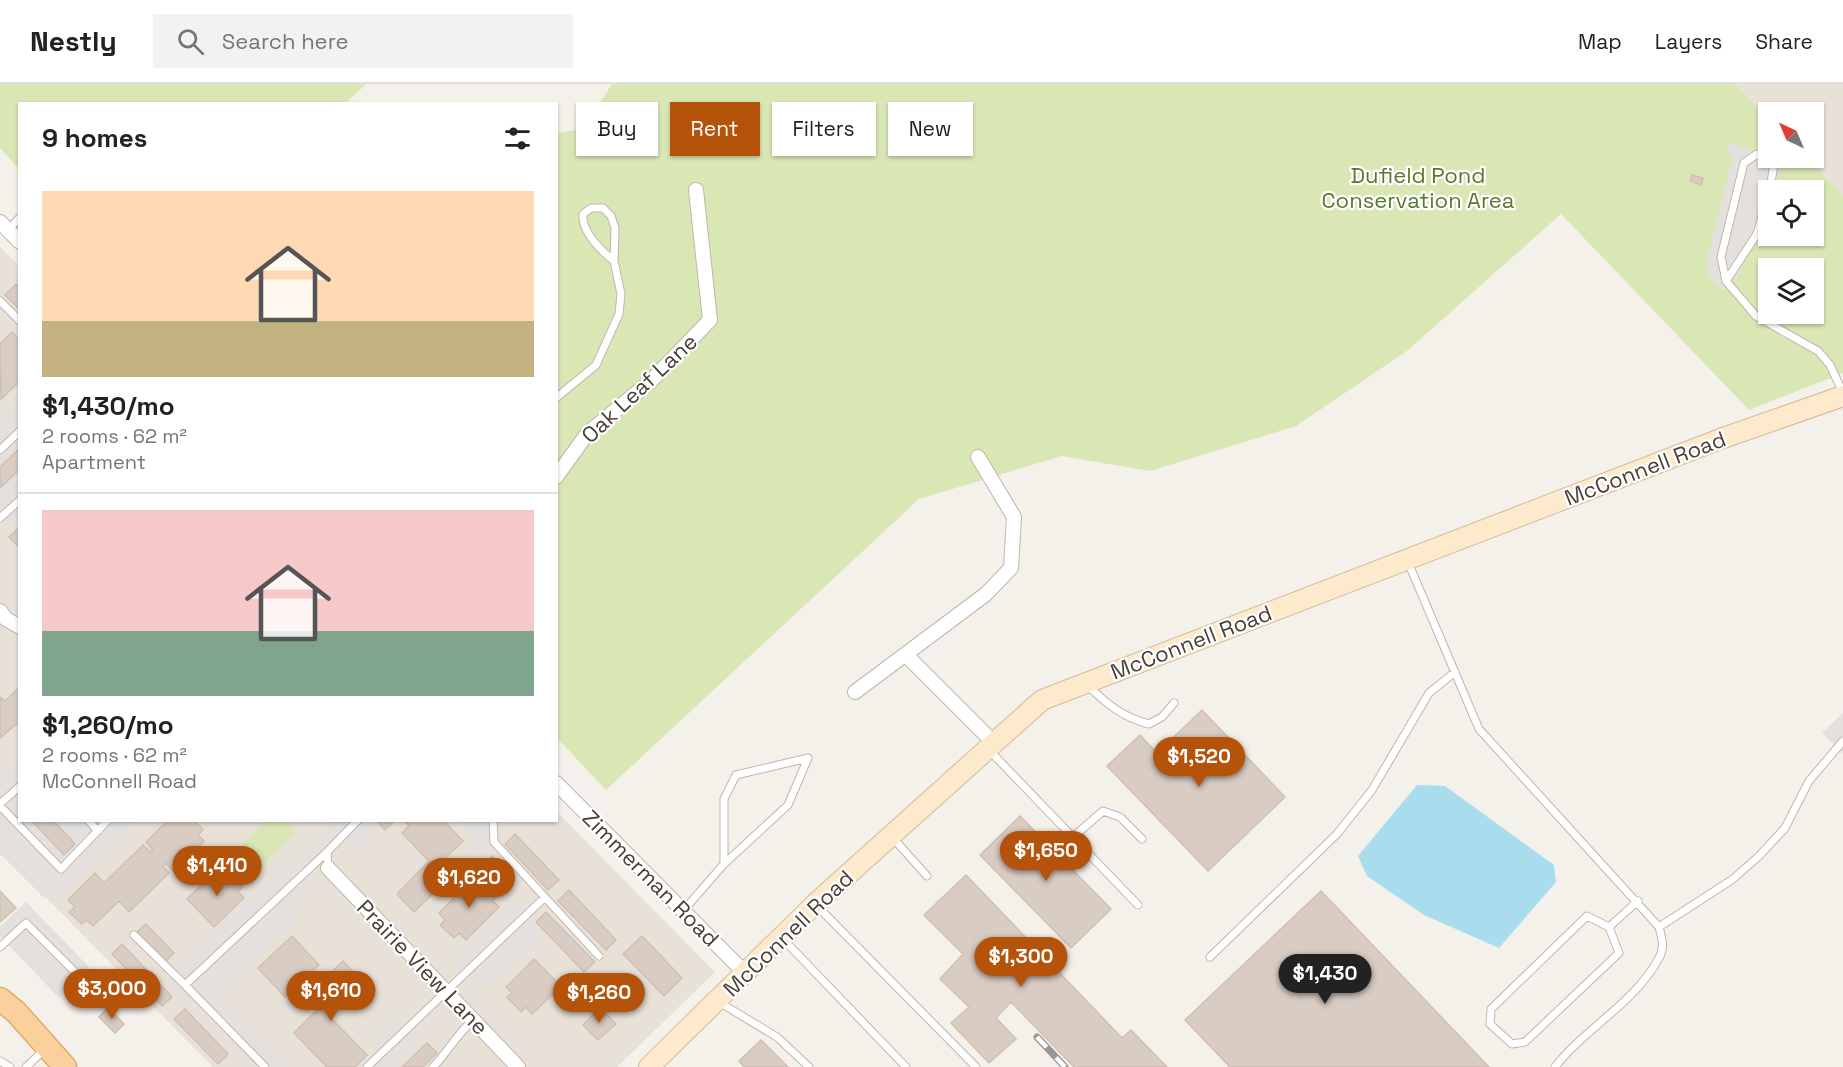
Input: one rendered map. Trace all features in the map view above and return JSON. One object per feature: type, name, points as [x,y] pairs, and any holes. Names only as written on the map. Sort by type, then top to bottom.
[{"type":"main road","points":[[0,999],[16,1012],[65,1067]]},
{"type":"street","name":"Oak Leaf Lane","points":[[558,474],[587,434],[651,381],[710,320],[696,190]]},
{"type":"street","points":[[4,226],[18,240]]},
{"type":"street","name":"McConnell Road","points":[[650,1067],[815,904],[1042,700],[1723,438],[1839,398]]},
{"type":"street","points":[[855,692],[986,594],[1011,568],[1014,517],[978,456]]},
{"type":"street","points":[[2,618],[18,626]]},
{"type":"street","points":[[906,655],[990,745]]},
{"type":"street","name":"Zimmerman Road","points":[[558,785],[745,973]]},
{"type":"street","name":"Prairie View Lane","points":[[328,868],[518,1067]]},
{"type":"lane","points":[[1772,180],[1774,164],[1757,154],[1744,163],[1721,257],[1726,281],[1755,316],[1818,351],[1830,365],[1839,398]]},
{"type":"lane","points":[[558,397],[596,365],[619,314],[621,294],[614,261],[615,228],[611,216],[603,208],[591,208],[583,214],[582,220],[591,236],[614,261]]},
{"type":"lane","points":[[4,226],[18,218]]},
{"type":"lane","points":[[1726,281],[1758,230]]},
{"type":"lane","points":[[0,301],[18,319]]},
{"type":"lane","points":[[0,450],[18,433]]},
{"type":"lane","points":[[0,518],[18,502]]},
{"type":"lane","points":[[1407,559],[1479,729],[1552,811],[1638,901],[1659,927],[1663,942],[1660,957],[1638,987],[1555,1067]]},
{"type":"lane","points":[[1210,957],[1337,834],[1372,790],[1429,693],[1455,672]]},
{"type":"lane","points":[[1086,683],[1114,710],[1131,719],[1149,724],[1162,717],[1174,703]]},
{"type":"lane","points":[[1659,927],[1732,879],[1758,856],[1785,828],[1809,781],[1843,741]]},
{"type":"lane","points":[[990,745],[1138,905]]},
{"type":"lane","points":[[683,911],[724,864],[788,805],[808,758],[736,775],[724,799],[724,864]]},
{"type":"lane","points":[[18,788],[0,805],[61,869],[106,822]]},
{"type":"lane","points":[[1073,837],[1103,811],[1120,817],[1142,839]]},
{"type":"lane","points":[[90,822],[98,831]]},
{"type":"lane","points":[[185,985],[356,822]]},
{"type":"lane","points":[[493,822],[495,842],[599,956]]},
{"type":"lane","points":[[892,837],[927,876]]},
{"type":"lane","points":[[327,852],[328,868]]},
{"type":"lane","points":[[367,1067],[544,898]]},
{"type":"lane","points":[[1609,927],[1638,901]]},
{"type":"lane","points":[[815,904],[976,1067]]},
{"type":"lane","points":[[1587,916],[1609,927],[1619,953],[1525,1042],[1512,1044],[1491,1024],[1491,1009],[1587,916]]},
{"type":"lane","points":[[0,947],[26,923],[73,970]]},
{"type":"lane","points":[[134,935],[266,1067]]},
{"type":"lane","points":[[782,937],[906,1067]]},
{"type":"lane","points":[[716,1001],[777,1037],[809,1067]]},
{"type":"lane","points":[[433,1067],[449,1051],[458,1034],[473,1020]]},
{"type":"lane","points":[[26,1067],[48,1046]]},
{"type":"lane","points":[[0,1061],[10,1067]]},
{"type":"shaded area","points":[[1735,84],[1843,84],[1843,195],[1817,168],[1824,168],[1824,102],[1758,102],[1758,108]]},
{"type":"shaded area","points":[[1729,143],[1758,151],[1758,168],[1779,168],[1780,170],[1777,180],[1758,180],[1758,240],[1745,259],[1739,275],[1723,291],[1710,277],[1706,263],[1733,156],[1726,152]]},
{"type":"shaded area","points":[[0,247],[18,265],[18,822],[558,822],[558,813],[715,972],[617,1067],[213,1067],[0,851]]},
{"type":"shaded area","points":[[18,403],[18,449],[0,467],[0,420]]},
{"type":"shaded area","points":[[18,470],[18,515],[1,530],[0,486]]},
{"type":"shaded area","points":[[1843,713],[1843,753],[1822,733]]},
{"type":"shaded area","points":[[18,764],[18,803],[16,805],[18,822],[32,822],[64,855],[75,844],[54,822],[137,822],[59,898],[51,891],[44,898],[0,854],[0,782]]},
{"type":"shaded area","points":[[330,822],[351,822],[353,824],[369,822],[377,830],[358,849],[346,838],[315,870],[300,856],[332,824]]},
{"type":"shaded area","points":[[460,822],[501,822],[508,829],[489,848],[473,849],[469,830]]},
{"type":"shaded area","points":[[293,858],[311,877],[286,902],[300,917],[218,997],[286,1067],[256,1067],[169,977]]},
{"type":"shaded area","points":[[517,899],[525,907],[529,919],[543,933],[488,987],[480,979],[475,983],[454,961]]},
{"type":"shaded area","points":[[26,902],[90,968],[59,998],[0,936],[0,927]]},
{"type":"shaded area","points":[[397,1016],[421,1041],[394,1067],[361,1067],[383,1046],[375,1038]]},
{"type":"green space","points":[[0,84],[366,84],[347,102],[18,102],[18,168],[0,148]]},
{"type":"green space","name":"Dufield Pond Conservation Area","points":[[612,84],[1735,84],[1758,108],[1758,168],[1817,168],[1843,195],[1843,373],[1749,410],[1561,214],[1407,351],[1296,426],[1150,471],[1062,456],[919,499],[606,790],[558,739],[558,133],[576,130],[576,156],[658,156],[658,102],[600,102]]},
{"type":"green space","points":[[265,822],[285,822],[291,827],[293,835],[265,862],[254,864],[243,852],[245,841]]},
{"type":"water","points":[[1417,785],[1445,786],[1554,865],[1556,882],[1499,948],[1424,915],[1367,876],[1358,856]]},
{"type":"building","points":[[1692,175],[1703,178],[1701,185],[1690,181]]},
{"type":"building","points":[[16,284],[18,286],[18,308],[5,295]]},
{"type":"building","points":[[12,332],[18,338],[18,383],[1,399],[0,344]]},
{"type":"building","points":[[18,450],[18,471],[1,487],[0,467]]},
{"type":"building","points":[[18,529],[18,546],[9,537]]},
{"type":"building","points":[[18,689],[18,723],[0,738],[0,697],[5,701]]},
{"type":"building","points":[[1202,710],[1285,797],[1208,871],[1107,766],[1140,735],[1157,753]]},
{"type":"building","points":[[1020,816],[1111,909],[1071,948],[980,855]]},
{"type":"building","points":[[33,822],[55,822],[75,844],[64,855]]},
{"type":"building","points":[[166,822],[196,822],[203,830],[198,835],[204,841],[173,871],[166,863],[163,866],[169,873],[129,912],[119,901],[93,926],[87,920],[82,924],[69,912],[75,907],[68,900],[95,873],[104,883],[143,845],[150,852],[153,850],[146,842]]},
{"type":"building","points":[[378,822],[393,822],[385,830]]},
{"type":"building","points":[[406,822],[445,822],[463,841],[437,866],[449,878],[414,912],[397,894],[429,861],[402,833],[409,826]]},
{"type":"building","points":[[515,834],[559,880],[548,890],[505,844]]},
{"type":"building","points":[[492,856],[514,880],[504,889],[482,866]]},
{"type":"building","points":[[217,870],[224,877],[229,873],[243,887],[238,891],[244,898],[214,927],[187,899]]},
{"type":"building","points":[[966,875],[1122,1038],[1131,1030],[1167,1067],[1074,1067],[1011,1002],[996,1018],[1016,1039],[989,1063],[951,1023],[969,1007],[940,979],[963,954],[924,915]]},
{"type":"building","points":[[481,878],[498,895],[493,901],[499,907],[466,940],[459,933],[454,938],[440,925],[445,920],[439,913],[473,879],[476,883]]},
{"type":"building","points":[[569,890],[616,940],[606,950],[558,901]]},
{"type":"building","points":[[0,891],[16,908],[0,922]]},
{"type":"building","points":[[1321,891],[1489,1067],[1230,1067],[1185,1020]]},
{"type":"building","points":[[546,912],[595,962],[584,972],[536,922]]},
{"type":"building","points":[[146,924],[174,953],[165,962],[136,933]]},
{"type":"building","points":[[292,936],[319,965],[285,997],[258,968]]},
{"type":"building","points":[[642,936],[682,978],[664,996],[623,954]]},
{"type":"building","points":[[122,944],[172,997],[162,1006],[112,954]]},
{"type":"building","points":[[534,959],[561,986],[532,1014],[526,1007],[521,1012],[507,997],[512,993],[506,987]]},
{"type":"building","points":[[343,961],[361,980],[327,1014],[367,1055],[355,1067],[327,1067],[294,1033],[320,1007],[308,995]]},
{"type":"building","points":[[600,975],[615,990],[602,1003],[588,988]]},
{"type":"building","points":[[108,1008],[124,1024],[115,1033],[99,1017]]},
{"type":"building","points":[[600,1008],[616,1024],[598,1040],[583,1025]]},
{"type":"building","points":[[185,1009],[228,1054],[218,1064],[174,1019]]},
{"type":"building","points":[[761,1040],[788,1067],[744,1067],[739,1061]]},
{"type":"building","points":[[427,1043],[437,1053],[423,1067],[402,1067]]},
{"type":"railway","points":[[1037,1037],[1065,1067]]}]
